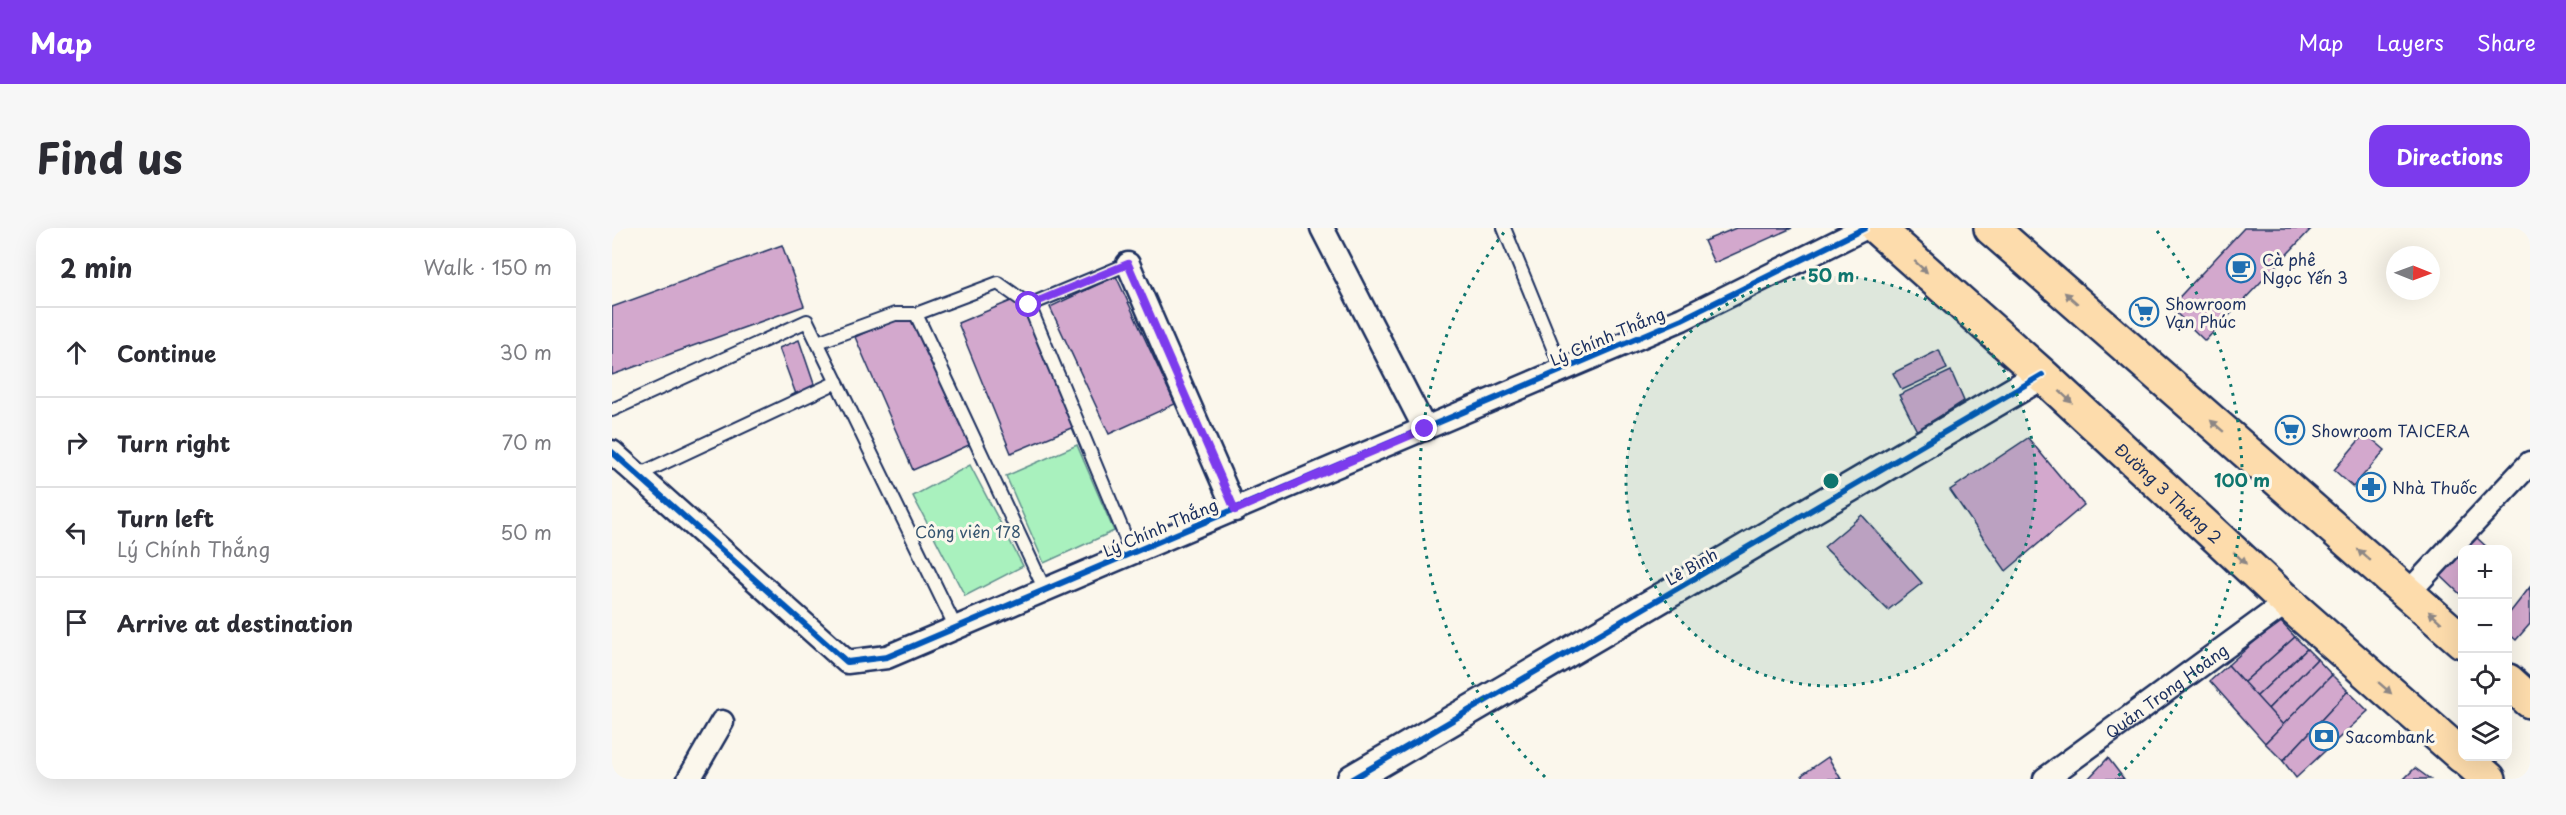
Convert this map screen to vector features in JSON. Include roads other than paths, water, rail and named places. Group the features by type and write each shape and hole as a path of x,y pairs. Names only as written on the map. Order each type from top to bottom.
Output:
{"highway":[{"name":"Đường 3 Tháng 2","path":"1877,228 2042,375 2287,602 2458,752"},
{"path":"1991,228 2458,637"},
{"path":"2512,685 2530,701"},
{"name":"Đường 3 Tháng 2","path":"2469,761 2489,779"}],"street":[{"path":"1322,228 1425,429"},
{"name":"Lý Chính Thắng","path":"612,452 847,662 887,657 1683,319 1865,228"},
{"path":"1128,264 1235,510"},
{"name":"Lê Bình","path":"1352,779 2042,375"},
{"path":"2408,593 2530,463"},
{"name":"Quản Trọng Hoàng","path":"2045,779 2287,602"},
{"path":"689,779 722,722"}],"lane":[{"path":"1503,228 1563,370"},
{"path":"1029,305 1128,264"},
{"path":"818,342 895,314 916,314 998,283 1029,305 1132,553"},
{"path":"916,314 1045,590"},
{"path":"612,410 807,321 956,628"},
{"path":"638,475 837,382"}],"place":[{"name":"Cà phê Ngọc Yến 3","path":"2241,268"},
{"name":"Showroom Vạn Phúc","path":"2144,312"},
{"name":"Showroom TAICERA","path":"2290,430"},
{"name":"Nhà Thuốc","path":"2371,487"},
{"name":"Sacombank","path":"2324,736"}],"park label":[{"name":"Công viên 178","path":"968,531"}]}
